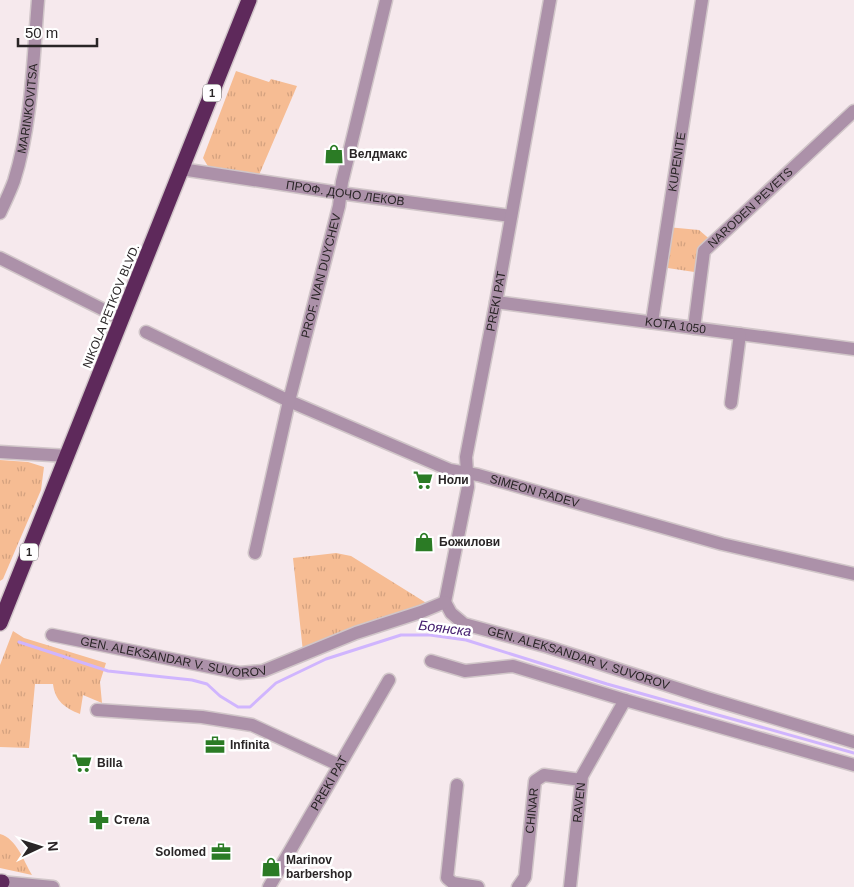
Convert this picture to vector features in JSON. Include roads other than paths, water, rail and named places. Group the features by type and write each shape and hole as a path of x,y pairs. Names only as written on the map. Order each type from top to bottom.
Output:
{"highway":[{"name":"NIKOLA PETKOV BLVD.","path":"1,619 68,456 249,0"}],"street":[{"name":"MARINKOVITSA","path":"0,213 13,183 22,150 27,119 38,0"},
{"name":"PROF. IVAN DUYCHEV","path":"255,553 289,402 339,206 342,182 386,0"},
{"name":"PREKI PAT","path":"445,602 468,487 466,457 550,0"},
{"name":"KUPENITE","path":"652,322 702,0"},
{"name":"NARODEN PEVETS","path":"694,328 704,251 854,111"},
{"name":"ПРОФ. ДОЧО ЛЕКОВ","path":"181,169 510,216"},
{"path":"0,258 122,319"},
{"name":"KOTA 1050","path":"496,302 854,349"},
{"name":"SIMEON RADEV","path":"146,332 289,402 450,470 722,544 854,574"},
{"path":"731,403 740,334"},
{"path":"0,452 68,456"},
{"name":"GEN. ALEKSANDAR V. SUVOROV","path":"52,635 240,673 252,673 356,633 445,602 451,612 464,624 548,647 707,698 854,742"},
{"name":"GEN. ALEKSANDAR V. SUVOROV","path":"431,661 465,671 513,666 854,765"},
{"name":"PREKI PAT","path":"269,887 389,680"},
{"name":"RAVEN","path":"570,887 582,776 625,700"},
{"path":"97,710 202,717 252,726 339,765"},
{"name":"CHINAR","path":"518,887 524,877 535,781 544,775 581,780"},
{"path":"457,785 447,878 453,883 478,887"},
{"path":"1,882 53,887"}],"waterway":[{"name":"Боянска","path":"19,642 108,671 192,680 207,684 220,696 238,707 250,707 276,683 326,659 401,635 430,635 466,640 607,684 854,753"}],"place":[{"name":"Велдмакс","path":"334,154"},
{"name":"Ноли","path":"423,480"},
{"name":"Божилови","path":"424,542"},
{"name":"Infinita","path":"215,745"},
{"name":"Billa","path":"82,763"},
{"name":"Стела","path":"99,820"},
{"name":"Solomed","path":"221,852"},
{"name":"Marinov barbershop","path":"271,867"}]}
